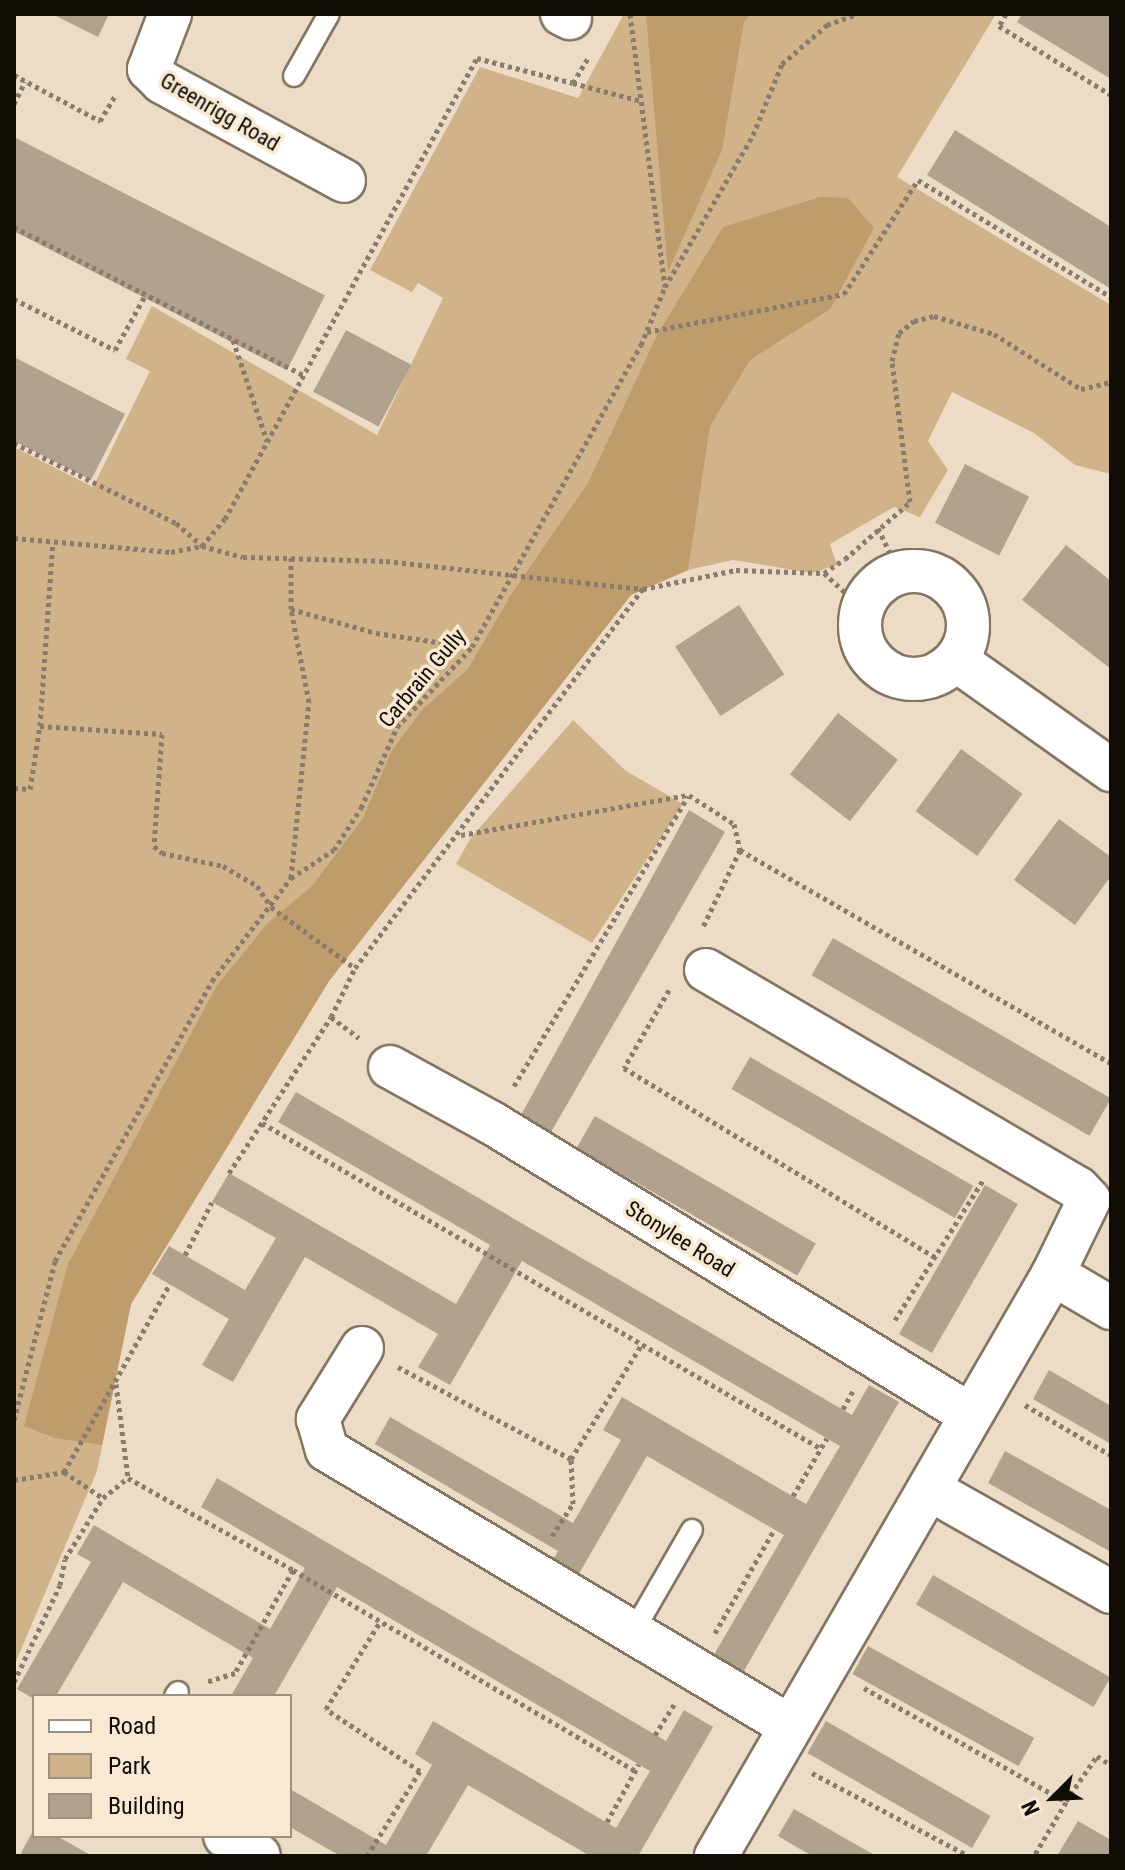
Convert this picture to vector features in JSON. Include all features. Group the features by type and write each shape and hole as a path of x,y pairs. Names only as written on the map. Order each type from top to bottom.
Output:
{"street":[{"name":"Greenrigg Road","path":"170,14 149,69 201,105 344,181"},
{"path":"899,572 933,574 960,595 968,628 956,660 924,679 888,672 863,645 862,608 883,580 899,572"},
{"path":"956,660 1111,770"},
{"path":"696,964 1078,1188 1089,1200 1053,1274 780,1738 716,1856"},
{"name":"Stonylee Road","path":"390,1067 492,1123 872,1358 978,1398"},
{"path":"1053,1274 1111,1308"},
{"path":"362,1348 318,1419 327,1450 633,1632 780,1738"},
{"path":"929,1489 1111,1592"},
{"path":"228,1838 259,1856"}],"lane":[{"path":"294,76 329,14"},
{"path":"633,1632 692,1530"}],"path":[{"path":"630,14 665,287"},
{"name":"Carbrain Gully","path":"14,1420 55,1261 212,981 291,878 334,850 361,808 397,727 472,647 647,332 665,287 753,135 782,64 827,25 858,14"},
{"path":"1006,14 999,26 1111,95"},
{"path":"573,83 575,26"},
{"path":"202,546 225,519 477,58 641,101"},
{"path":"14,75 100,121 126,76 149,69"},
{"path":"14,104 25,81"},
{"path":"647,332 844,294 918,180 1111,297"},
{"path":"14,227 303,375"},
{"path":"14,299 115,350 146,294"},
{"path":"824,573 910,502 892,361 899,333 914,321 934,316 994,334 1081,389 1111,382"},
{"path":"232,339 267,441"},
{"path":"14,443 176,523 202,546"},
{"path":"878,528 899,572"},
{"path":"14,538 171,552 202,546 243,557 386,561 643,589 736,570 824,573 862,608"},
{"path":"14,788 30,789 40,726 53,542"},
{"path":"291,558 291,609 309,702 291,878"},
{"path":"229,1173 331,1017 355,968 461,835 643,589"},
{"path":"291,609 376,633 472,647"},
{"path":"40,726 162,734 154,846 162,853 223,866 257,886 271,907 355,968"},
{"path":"461,835 689,795 734,824 740,850 696,964 624,1068 935,1257"},
{"path":"492,1123 689,795"},
{"path":"740,850 1111,1063"},
{"path":"262,1123 820,1448"},
{"path":"843,1409 1005,1145"},
{"path":"185,1255 212,1202"},
{"path":"64,1472 170,1284"},
{"path":"530,1571 573,1504 571,1459 642,1344"},
{"path":"362,1348 571,1459"},
{"path":"116,1383 128,1478"},
{"path":"978,1398 1111,1455"},
{"path":"793,1496 827,1438"},
{"path":"14,1480 64,1472 103,1498"},
{"path":"14,1682 60,1585 65,1559 103,1498 128,1478"},
{"path":"128,1478 293,1570 636,1771"},
{"path":"176,1694 235,1673 293,1570"},
{"path":"367,1856 420,1771 326,1709 380,1622"},
{"path":"823,1666 1066,1802"},
{"path":"780,1738 969,1856"},
{"path":"1034,1856 1097,1756 1111,1765"},
{"path":"607,1822 639,1764"}],"green space":[{"path":"624,14 996,14 897,177 1111,305 1111,474 1075,465 1034,433 952,392 928,441 948,470 920,517 894,507 830,544 837,565 812,573 733,560 688,570 631,595 329,981 131,1304 97,1471 14,1666 14,447 93,487 150,371 126,359 152,306 377,435 443,298 418,283 412,292 370,270 480,67 578,98"},
{"path":"573,720 626,771 683,804 592,943 456,864 470,839"}],"shaded area":[{"path":"646,14 750,14 744,22 722,150 668,272"},
{"path":"820,197 848,198 874,228 830,309 750,360 710,426 688,570 631,595 329,981 131,1304 102,1445 55,1438 24,1426 68,1264 216,987 267,924 312,886 363,818 391,752 421,711 468,669 512,593 588,483 657,335 723,227"}],"building":[{"path":"52,14 109,14 98,37"},
{"path":"1022,14 1111,14 1111,79 1017,22"},
{"path":"955,130 1111,227 1111,289 927,175"},
{"path":"14,137 325,295 287,370 14,231"},
{"path":"346,330 411,365 378,427 313,392"},
{"path":"14,357 125,414 91,480 14,441"},
{"path":"965,464 1029,497 999,555 935,523"},
{"path":"1066,545 1111,581 1111,669 1022,600"},
{"path":"739,605 784,675 720,716 675,646"},
{"path":"838,713 898,760 850,821 790,774"},
{"path":"961,749 1022,794 977,856 916,811"},
{"path":"689,810 725,832 551,1132 521,1115"},
{"path":"1059,819 1111,857 1111,876 1075,925 1014,880"},
{"path":"833,938 1111,1098 1089,1136 812,975"},
{"path":"750,1057 973,1186 955,1218 732,1089"},
{"path":"296,1092 852,1415 869,1385 899,1402 741,1676 712,1658 784,1535 647,1456 576,1579 551,1564 558,1551 375,1444 390,1417 573,1523 621,1440 603,1430 622,1397 806,1504 840,1446 522,1261 450,1385 418,1367 438,1334 305,1257 233,1382 202,1365 229,1319 152,1274 169,1246 245,1290 276,1238 212,1202 229,1173 456,1304 490,1245 278,1122"},
{"path":"595,1116 816,1244 797,1276 576,1148"},
{"path":"985,1185 1018,1204 932,1353 899,1334"},
{"path":"1049,1370 1111,1406 1111,1444 1033,1399"},
{"path":"1005,1451 1111,1510 1111,1552 988,1483"},
{"path":"217,1478 666,1741 684,1710 713,1727 638,1856 590,1856 468,1785 426,1856 340,1856 292,1828 292,1790 386,1845 432,1765 415,1754 433,1721 616,1828 650,1771 337,1587 275,1694 232,1694 253,1658 123,1582 57,1694 32,1694 32,1698 17,1689 91,1562 77,1554 94,1525 270,1629 305,1568 201,1507"},
{"path":"933,1575 1111,1678 1094,1707 916,1604"},
{"path":"868,1646 1034,1738 1019,1766 852,1674"},
{"path":"826,1721 991,1816 972,1848 808,1753"},
{"path":"794,1809 876,1856 812,1856 778,1836"},
{"path":"1078,1821 1111,1840 1111,1856 1057,1856"},
{"path":"32,1833 32,1838 60,1838 92,1856 26,1856 21,1853"}]}
